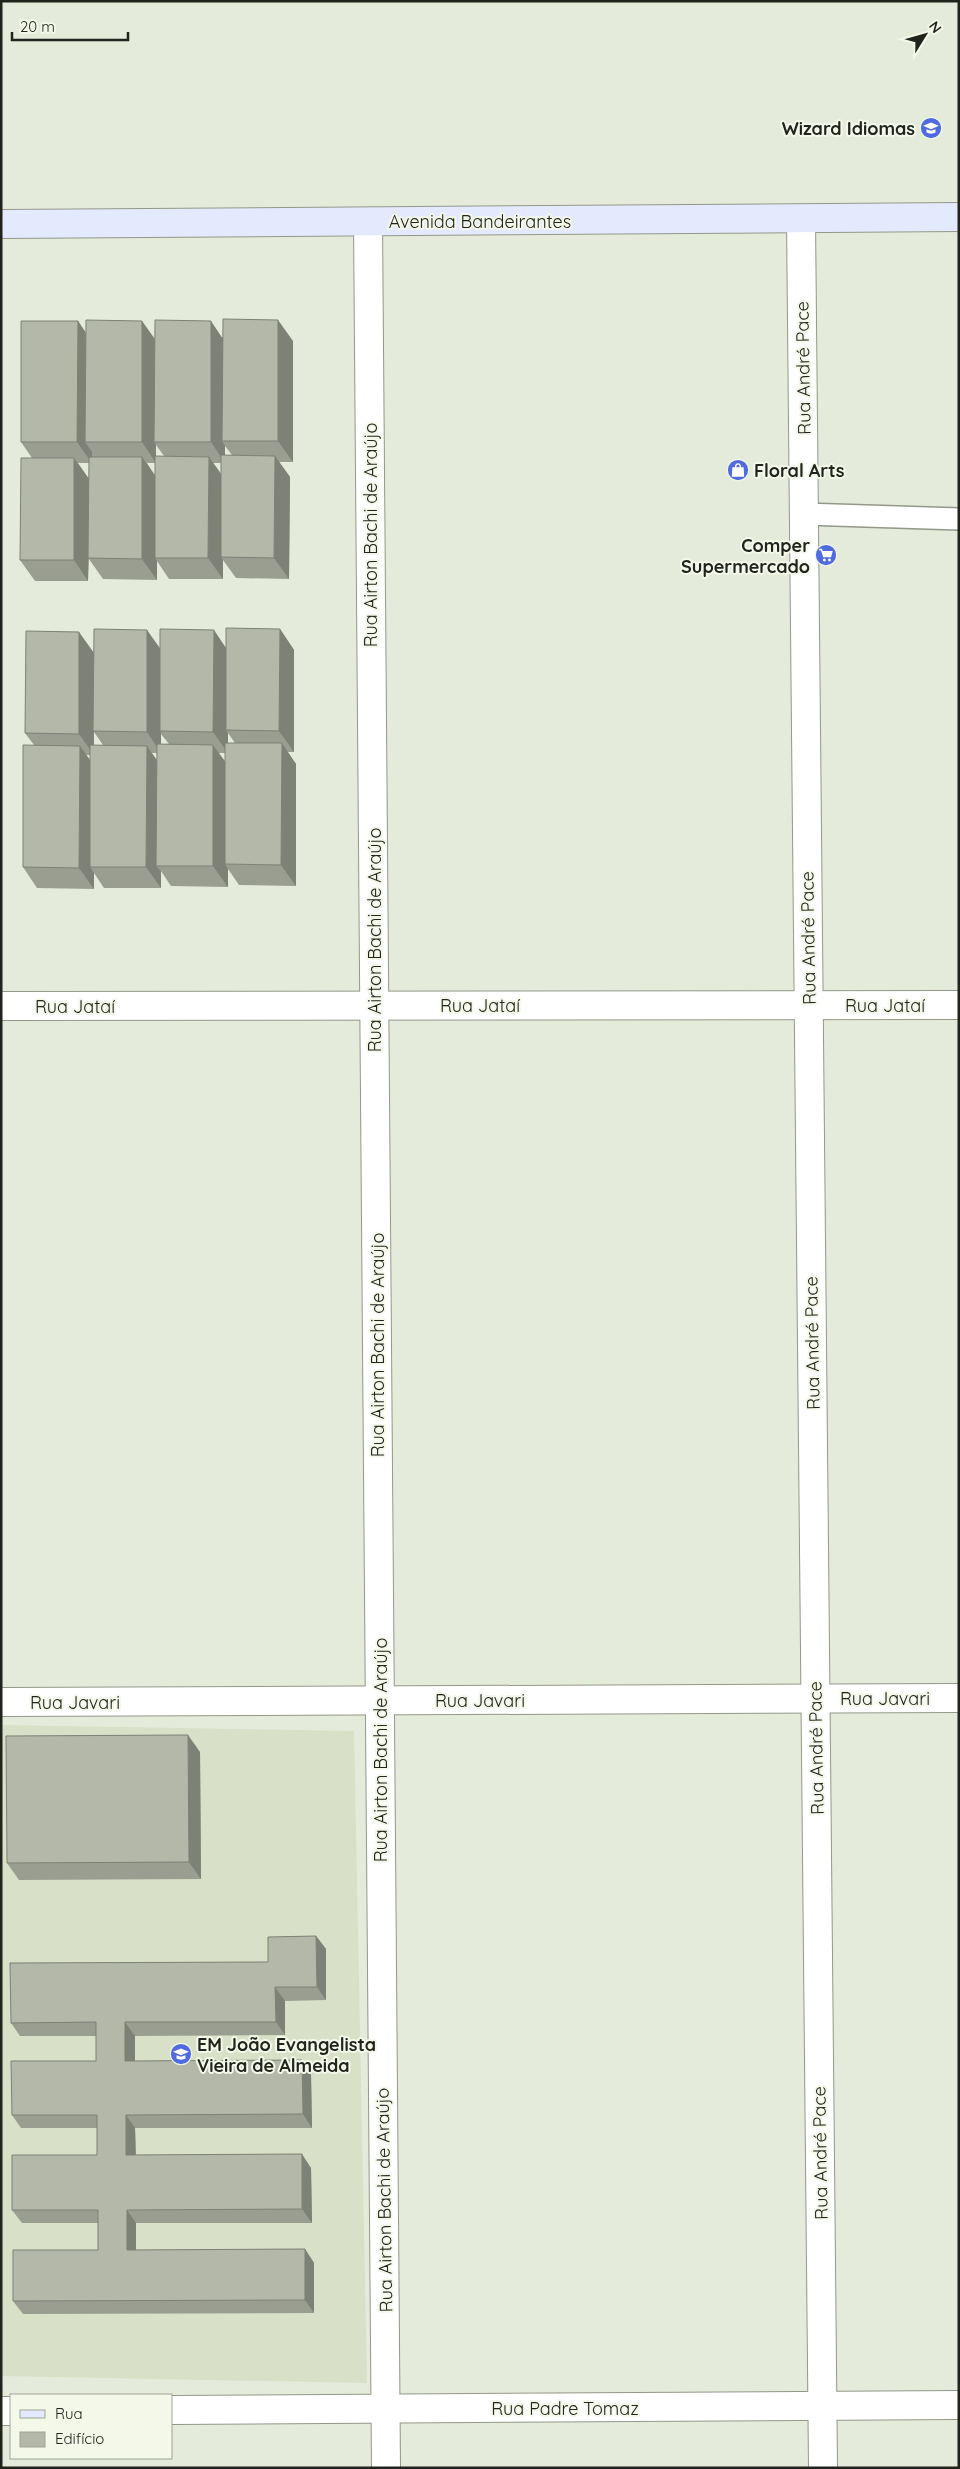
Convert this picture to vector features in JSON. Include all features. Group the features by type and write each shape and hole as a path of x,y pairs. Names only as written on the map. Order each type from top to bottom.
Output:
{"main road":[{"name":"Avenida Bandeirantes","path":"1,224 959,218"}],"street":[{"name":"Rua André Pace","path":"801,219 823,2468"},
{"name":"Rua Airton Bachi de Araújo","path":"368,222 386,2468"},
{"name":"Rua Jataí","path":"1,1006 959,1005"},
{"name":"Rua Javari","path":"1,1702 959,1698"},
{"name":"Rua Padre Tomaz","path":"172,2410 959,2405"}],"lane":[{"path":"804,514 959,519"}],"shaded area":[{"name":"EM João Evangelista Vieira de Almeida","path":"1,1725 354,1731 367,2383 1,2376"}],"building":[{"path":"223,319 278,320 278,441 222,441"},
{"path":"86,320 142,321 142,442 85,442"},
{"path":"155,320 211,321 211,442 154,442"},
{"path":"21,321 78,321 77,442 21,442"},
{"path":"221,455 275,456 274,558 221,557"},
{"path":"155,456 209,457 208,558 155,558"},
{"path":"89,457 142,457 142,559 88,558"},
{"path":"21,458 74,458 74,560 20,560"},
{"path":"226,628 280,629 279,731 226,730"},
{"path":"94,629 147,630 147,732 93,731"},
{"path":"160,629 214,630 213,732 160,731"},
{"path":"26,631 79,632 79,734 25,733"},
{"path":"225,743 282,743 281,865 225,864"},
{"path":"157,744 213,745 213,866 156,866"},
{"path":"23,745 80,746 79,868 23,867"},
{"path":"90,745 147,746 146,867 90,867"},
{"path":"188,1735 189,1862 7,1863 6,1736"},
{"path":"316,1936 317,1987 275,1987 276,2022 125,2022 125,2061 302,2060 303,2114 126,2115 126,2155 302,2154 302,2209 127,2210 127,2250 305,2249 305,2300 13,2301 13,2250 98,2250 98,2210 12,2210 12,2155 97,2155 97,2115 12,2115 11,2061 96,2061 96,2022 11,2023 10,1963 268,1962 268,1937"}],"place":[{"name":"Wizard Idiomas","path":"931,128"},
{"name":"Floral Arts","path":"738,470"},
{"name":"Comper Supermercado","path":"826,555"},
{"name":"EM João Evangelista Vieira de Almeida","path":"181,2054"}]}
